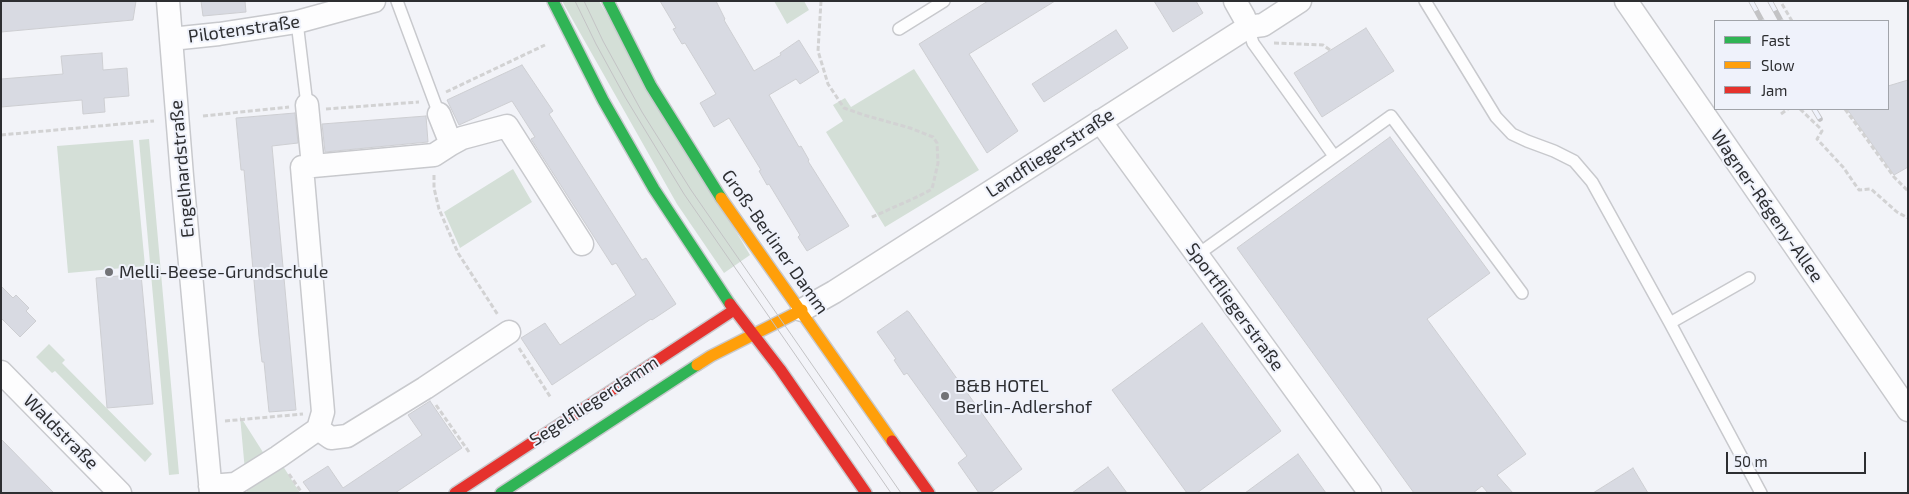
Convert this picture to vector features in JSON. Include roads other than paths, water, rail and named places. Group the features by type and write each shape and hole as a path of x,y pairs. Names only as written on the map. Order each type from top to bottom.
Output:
{"main road":[{"path":"553,1 585,65 654,189 734,310 780,370 866,493"},
{"name":"Groß-Berliner Damm","path":"608,1 651,86 683,139 760,256 802,310 929,493"},
{"path":"734,310 749,310"},
{"name":"Segelfliegerdamm","path":"455,493 734,310"},
{"path":"774,310 802,310"},
{"name":"Segelfliegerdamm","path":"501,493 711,356 802,310"}],"street":[{"name":"Engelhardstraße","path":"168,1 211,490 235,484 320,421"},
{"name":"Pilotenstraße","path":"171,39 297,22 374,1"},
{"path":"1235,1 1244,17 1250,35"},
{"name":"Landfliegerstraße","path":"802,310 834,292 1100,121 1250,35 1300,1"},
{"name":"Wagner-Régeny-Allee","path":"1626,1 1908,410"},
{"path":"307,105 313,166"},
{"path":"439,114 443,149"},
{"name":"Sportfliegerstraße","path":"1100,121 1370,493"},
{"path":"509,332 425,388 347,436 331,438 320,421 302,167 443,149 462,138 507,126 582,244"},
{"name":"Waldstraße","path":"1,372 120,493"}],"lane":[{"path":"396,1 439,114"},
{"path":"899,29 944,1"},
{"path":"1425,1 1496,117 1512,134 1574,161 1592,182 1670,322 1761,493"},
{"path":"297,22 307,105"},
{"path":"1250,35 1334,156"},
{"path":"1197,255 1391,116 1522,293"},
{"path":"1670,322 1749,278"}],"tram line":[{"path":"575,1 625,97 684,194 891,493"},
{"path":"584,1 603,41 642,112 691,190 901,493"}],"railway":[{"path":"1751,1 1761,20"},
{"path":"1770,1 1780,20"},
{"path":"1815,110 1820,119"}],"place":[{"name":"Melli-Beese-Grundschule","path":"109,272"},
{"name":"B&B HOTEL Berlin-Adlershof","path":"945,396"}]}
